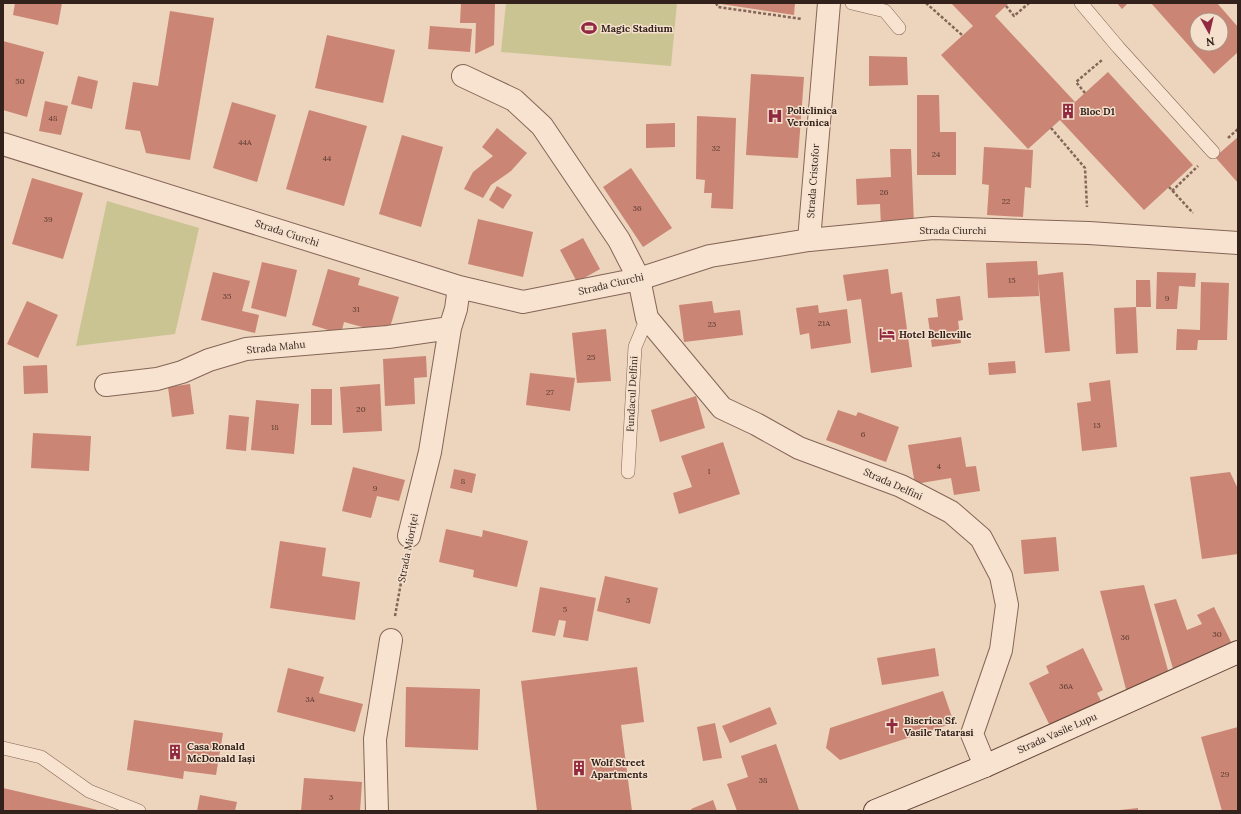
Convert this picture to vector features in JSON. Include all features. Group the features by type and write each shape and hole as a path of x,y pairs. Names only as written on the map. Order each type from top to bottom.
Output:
{"street":[{"name":"Strada Cristofor","path":"809,240 827,13"},
{"name":"Strada Delfini","path":"463,76 514,100 542,126 619,240 640,279 647,318 722,408 756,424 799,448 901,486 951,512 981,538 1001,576 1007,605 1001,650 972,734 985,766"},
{"name":"Strada Ciurchi","path":"3,144 459,287 523,302 640,279 710,256 809,240 933,228 1089,233 1238,242"},
{"name":"Strada Mioriței","path":"409,536 430,452 450,328 456,309 459,287"},
{"name":"Strada Mahu","path":"106,386 157,379 182,372 210,360 246,349 388,337 450,328"},
{"path":"377,811 375,739 391,640"},
{"name":"Strada Vasile Lupu","path":"875,811 985,766 1238,652"}],"lane":[{"path":"852,3 885,11 899,28"},
{"path":"1082,3 1118,47 1213,152"},
{"name":"Fundacul Delfini","path":"628,472 635,346 647,318"},
{"path":"3,748 41,757 89,791 139,811"}],"path":[{"path":"716,3 718,7 827,13"},
{"path":"926,3 962,35"},
{"path":"1006,6 1014,16 1029,3"},
{"path":"1085,93 1076,82 1118,47"},
{"path":"1051,128 1085,168 1089,233"},
{"name":"Strada Mioriței","path":"391,640 409,536"}],"shaded area":[{"name":"Magic Stadium","path":"506,3 677,3 671,66 501,52"},
{"path":"107,201 199,228 175,334 76,346"}],"building":[{"path":"15,3 62,3 58,25 13,15"},
{"path":"461,3 495,3 494,45 475,54 476,23 460,23"},
{"path":"795,3 794,15 721,4"},
{"name":"Bloc D1","path":"951,3 1009,3 995,16 1075,102 1108,72 1193,165 1144,210 1060,120 1028,149 941,55 973,26"},
{"path":"1117,3 1128,3 1122,9"},
{"path":"1151,3 1217,3 1225,12 1189,12 1189,46"},
{"path":"170,11 214,18 190,160 146,153 140,131 125,129 133,82 158,86"},
{"path":"1229,17 1238,27 1238,52 1214,74 1194,52 1229,52"},
{"path":"430,26 472,29 470,52 428,49"},
{"path":"327,35 395,50 383,103 315,88"},
{"path":"3,41 44,52 27,117 3,110"},
{"path":"869,56 907,57 908,85 869,86"},
{"name":"Policlinica Veronica","path":"751,74 804,77 798,158 746,155"},
{"path":"78,76 98,81 92,109 71,104"},
{"path":"917,95 939,95 940,132 956,132 956,175 917,175"},
{"path":"45,101 68,106 61,135 39,131"},
{"path":"232,102 276,115 257,182 213,168"},
{"path":"309,110 367,126 344,206 286,189"},
{"path":"697,116 736,118 733,209 711,208 712,193 704,193 705,180 696,179"},
{"path":"675,123 675,147 646,148 646,124"},
{"path":"497,128 527,153 511,171 491,185 483,198 464,189 473,172 493,156 482,147"},
{"path":"402,135 443,147 421,227 379,214"},
{"path":"1238,137 1238,183 1215,157"},
{"path":"984,147 1033,150 1031,188 1025,187 1023,217 987,215 989,185 982,184"},
{"path":"890,149 911,149 914,225 881,226 880,204 857,205 856,179 891,177"},
{"path":"631,168 672,228 643,247 603,187"},
{"path":"32,178 83,193 63,259 12,244"},
{"path":"497,186 512,195 503,209 489,200"},
{"path":"478,219 533,232 523,277 468,264"},
{"path":"583,238 600,269 577,282 560,250"},
{"path":"1037,261 1038,275 1063,272 1070,351 1045,353 1038,277 1039,296 988,298 986,263"},
{"path":"262,262 297,270 286,317 251,308"},
{"path":"328,269 360,278 358,285 399,297 388,334 344,322 341,334 312,325"},
{"name":"Hotel Belleville","path":"888,269 891,294 902,292 912,367 871,373 861,299 847,301 843,275"},
{"path":"213,272 250,281 242,311 259,315 255,333 201,320"},
{"path":"1157,272 1196,273 1195,287 1179,286 1177,309 1156,309"},
{"path":"1136,280 1150,280 1151,307 1136,307"},
{"path":"1201,282 1229,283 1227,340 1198,340 1197,350 1176,350 1177,329 1200,330"},
{"path":"960,296 963,320 958,321 961,343 932,347 928,318 938,317 936,299"},
{"path":"27,301 58,315 38,358 7,344"},
{"path":"712,301 714,313 740,310 743,335 684,342 679,305"},
{"path":"818,305 819,313 847,309 851,343 811,349 809,333 800,335 796,308"},
{"path":"1136,307 1138,353 1116,354 1114,308"},
{"path":"606,329 611,381 577,383 572,333"},
{"path":"426,356 427,377 414,378 415,404 385,406 383,359"},
{"path":"1015,361 1016,373 989,375 988,363"},
{"path":"47,365 48,393 24,394 23,366"},
{"path":"530,373 575,378 570,411 526,405"},
{"path":"1110,380 1117,447 1082,451 1077,403 1091,401 1089,383"},
{"path":"190,384 194,414 172,417 168,387"},
{"path":"380,384 382,431 343,433 340,387"},
{"path":"311,389 332,389 332,425 311,425"},
{"path":"696,396 705,428 660,442 651,410"},
{"path":"256,400 299,404 294,454 251,450"},
{"path":"838,410 856,416 858,412 899,427 886,462 826,440"},
{"path":"229,415 249,417 246,451 226,449"},
{"path":"33,433 91,436 89,471 31,468"},
{"path":"961,437 966,467 976,466 980,491 954,495 951,478 915,484 908,445"},
{"path":"723,442 740,494 679,514 673,493 692,487 681,456"},
{"path":"353,467 405,480 399,501 377,496 371,518 342,511"},
{"path":"454,469 476,474 472,493 450,488"},
{"path":"1230,472 1238,489 1238,554 1202,559 1190,477"},
{"path":"446,529 482,537 483,530 528,541 517,587 473,577 474,570 439,562"},
{"path":"1056,537 1059,571 1024,574 1021,540"},
{"path":"280,541 326,548 322,576 360,582 355,620 270,608"},
{"path":"605,576 658,588 650,624 597,611"},
{"path":"1144,585 1169,674 1127,693 1100,591"},
{"path":"540,587 596,598 588,641 563,637 566,621 559,620 555,636 532,632"},
{"path":"1176,599 1187,630 1202,624 1197,615 1214,607 1232,644 1174,672 1154,604"},
{"path":"935,648 939,676 882,685 877,658"},
{"path":"1083,648 1103,690 1097,693 1103,705 1052,730 1029,683 1049,673 1046,666"},
{"name":"Wolf Street Apartments","path":"637,667 644,722 621,725 632,811 537,811 521,681"},
{"path":"288,668 324,677 319,693 363,704 355,732 277,712"},
{"path":"406,687 480,689 478,750 405,747"},
{"name":"Biserica Sf. Vasile Tatarasi","path":"943,691 954,723 840,760 826,748 830,728"},
{"path":"770,707 777,724 730,743 722,726"},
{"name":"Casa Ronald McDonald Iași","path":"134,720 223,733 216,775 184,771 183,779 127,770"},
{"path":"715,723 722,758 703,761 697,727"},
{"path":"1238,727 1238,811 1222,811 1201,737"},
{"path":"776,744 799,810 737,811 727,784 748,777 741,756"},
{"path":"304,778 362,782 360,811 301,811"},
{"path":"3,788 98,810 98,811 3,811"},
{"path":"200,795 237,802 235,811 197,811"},
{"path":"713,800 717,811 692,811 691,809"},
{"path":"1138,808 1138,811 1120,811 1120,810"}],"place":[{"name":"Magic Stadium","path":"589,28"},
{"name":"Bloc D1","path":"1068,111"},
{"name":"Policlinica Veronica","path":"775,116"},
{"name":"Hotel Belleville","path":"887,334"},
{"name":"Biserica Sf. Vasile Tatarasi","path":"892,726"},
{"name":"Casa Ronald McDonald Iași","path":"175,752"},
{"name":"Wolf Street Apartments","path":"579,768"}]}
